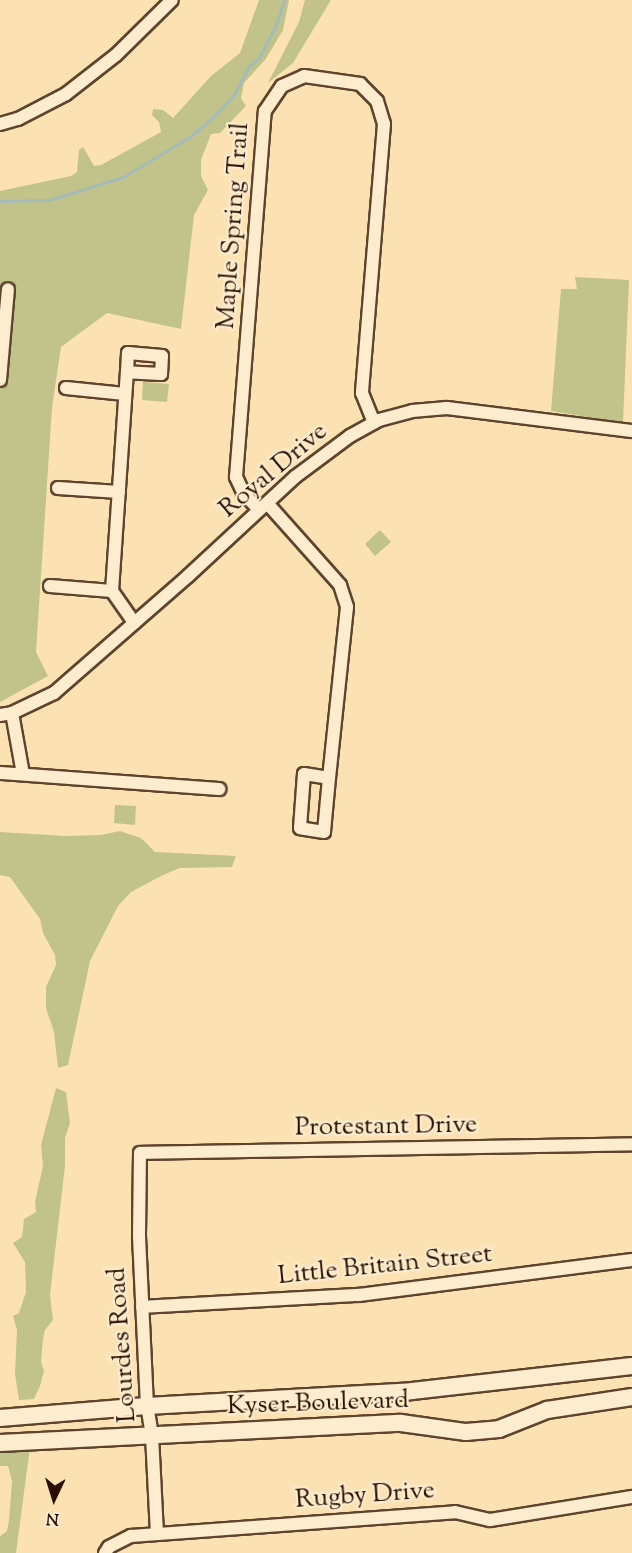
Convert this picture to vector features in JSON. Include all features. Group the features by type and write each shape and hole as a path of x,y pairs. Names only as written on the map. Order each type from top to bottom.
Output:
{"street":[{"path":"0,124 18,119 66,94 116,55 172,0"},
{"name":"Maple Spring Trail","path":"329,778 304,774 300,828 324,832 346,608 340,585 263,507 243,492 237,477 265,111 282,86 304,76 360,84 377,101 384,124 362,393 374,423"},
{"path":"0,380 8,289"},
{"path":"127,372 112,591 134,623"},
{"path":"66,388 125,394"},
{"name":"Royal Drive","path":"6,714 54,693 295,477 350,436 374,423 412,411 447,408 632,431"},
{"path":"58,488 119,492"},
{"path":"50,586 112,591"},
{"path":"6,714 23,774"},
{"path":"0,773 219,789"},
{"name":"Protestant Drive","path":"140,1153 632,1144"},
{"name":"Lourdes Road","path":"140,1153 139,1235 142,1307 157,1534"},
{"name":"Little Britain Street","path":"142,1307 359,1295 632,1260"},
{"name":"Kyser Boulevard","path":"0,1418 147,1406 412,1391 632,1366"},
{"name":"Kyser Boulevard","path":"0,1443 401,1423 466,1432 499,1429 547,1410 632,1397"},
{"name":"Rugby Drive","path":"105,1553 109,1547 131,1536 455,1512 490,1520 632,1497"}],"green space":[{"path":"259,0 289,0 283,30 265,60 244,83 241,98 246,106 220,133 211,134 201,160 201,176 208,190 194,215 181,329 107,313 61,347 52,408 36,652 48,676 0,702 0,191 71,176 77,172 79,150 83,147 94,166 101,165 161,132 159,122 152,115 153,109 163,110 173,118 211,76 240,53"},
{"path":"305,0 331,0 293,63 268,83 299,22"},
{"path":"575,277 629,280 623,423 551,411 561,289 577,289"},
{"path":"143,382 169,384 167,402 142,400"},
{"path":"380,530 391,542 375,556 365,544"},
{"path":"115,805 136,806 135,825 114,823"},
{"path":"120,831 141,838 155,852 236,856 232,867 180,868 163,875 131,892 118,906 90,961 68,1065 58,1068 54,1032 46,1008 46,987 56,965 55,955 43,933 40,919 10,877 0,875 0,832 66,836 101,835"},
{"path":"56,1088 66,1092 70,1123 65,1138 65,1166 50,1295 53,1320 45,1330 43,1339 41,1362 44,1371 40,1386 34,1399 19,1400 15,1374 17,1330 13,1316 19,1313 26,1292 25,1262 13,1243 22,1237 24,1219 36,1212 35,1202 43,1166 41,1145"},
{"path":"19,1447 30,1447 16,1553 0,1553 0,1536 7,1531 9,1520 12,1481 8,1466 0,1466 0,1453 12,1452"}],"waterway":[{"path":"0,201 49,200 123,177 191,136 235,93 248,67 259,58 276,25 284,0"}]}
